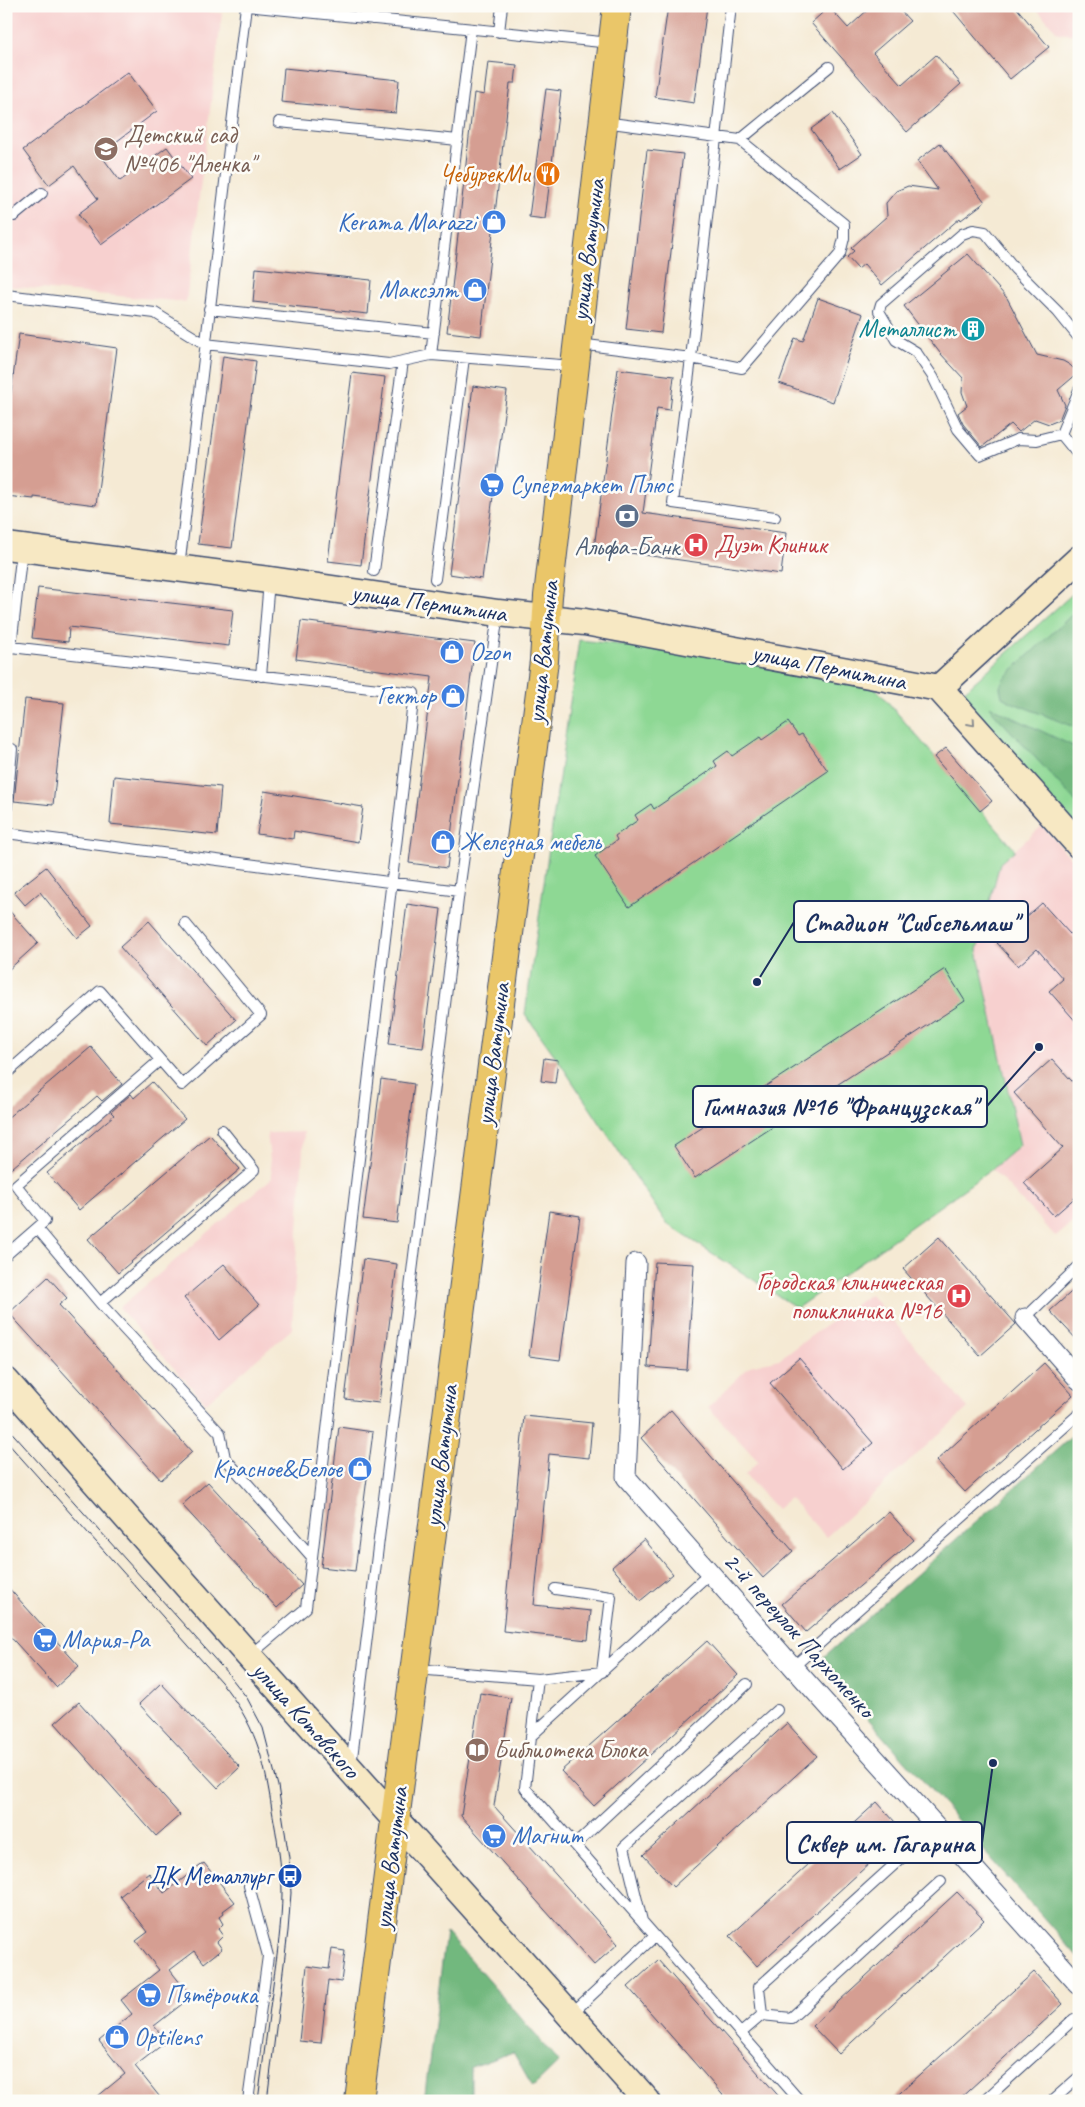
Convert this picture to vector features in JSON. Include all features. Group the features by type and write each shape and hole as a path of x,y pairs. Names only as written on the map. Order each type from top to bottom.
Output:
{"main road":[{"name":"улица Ватутина","path":"359,2101 396,1820 413,1669 542,681 546,618 617,6"}],"street":[{"name":"улица Пермитина","path":"14,548 269,580 498,613 595,624 939,688"},
{"path":"1079,559 939,688 1079,845"},
{"name":"2-й переулок Пархоменко","path":"636,1263 626,1477 793,1667 1079,1985"},
{"path":"1024,1318 1078,1376"},
{"name":"улица Котовского","path":"6,1381 647,2101"}],"lane":[{"path":"178,568 246,6 612,44"},
{"path":"372,19 374,6"},
{"path":"499,32 502,6"},
{"path":"731,6 673,503 775,517"},
{"path":"432,355 471,29"},
{"path":"740,140 829,67"},
{"path":"279,122 458,140"},
{"path":"6,295 156,313 205,344 389,364 432,355 464,358 576,355 691,358 742,368 840,254 844,238 844,224 740,140 603,122"},
{"path":"6,214 14,216 42,193"},
{"path":"1061,434 1037,440 1018,439 980,456 958,429 933,377 916,352 896,340 884,323 879,311 881,304 962,234 973,230 985,232 1015,269 1058,312 1079,338"},
{"path":"210,309 434,333"},
{"path":"435,579 464,358"},
{"path":"374,571 403,361"},
{"path":"1061,434 1079,390"},
{"path":"1061,434 1079,456"},
{"path":"14,548 9,649 414,693 306,1608 249,1656"},
{"path":"261,676 269,580"},
{"path":"350,1769 459,890 498,613"},
{"path":"6,816 12,748"},
{"path":"6,833 459,890"},
{"path":"6,1074 100,991 182,1085 261,1015 185,923"},
{"path":"6,1255 45,1221 16,1185 160,1060"},
{"path":"100,1303 254,1170 222,1130"},
{"path":"37,1228 100,1303 220,1433 225,1458 312,1557"},
{"path":"1024,1318 1079,1266"},
{"path":"793,1667 1079,1414"},
{"path":"531,1736 710,1573"},
{"path":"555,1589 611,1597 602,1672"},
{"path":"413,1669 538,1678 602,1672"},
{"path":"538,1678 525,1788 800,2101"},
{"path":"575,1846 747,1684"},
{"path":"642,1922 624,1847 777,1710"},
{"path":"762,2015 759,1987 917,1844"},
{"path":"741,2033 762,2015 791,2018 941,1881"},
{"path":"248,2101 268,1956 249,1886"},
{"path":"570,2015 655,1936"},
{"path":"984,2101 1074,2019"},
{"path":"1052,2101 1079,2077"}],"shaded area":[{"name":"Детский сад №406 \"Аленка\"","path":"6,6 154,6 222,13 186,302 6,286"},
{"path":"1034,6 1079,6 1079,35 1058,33"},
{"path":"1042,826 1079,867 1079,1217 1056,1237 992,1169 1020,1145 977,950 1000,863"},
{"path":"304,1132 292,1329 206,1403 119,1308 272,1178 267,1133"},
{"path":"870,1294 968,1408 826,1537 790,1498 777,1509 745,1475 758,1461 708,1407 750,1366 779,1359"}],"green space":[{"path":"1079,588 1079,831 959,696"},
{"path":"1079,608 1079,729 1011,702 1002,697 1000,687 1003,679"},
{"path":"579,640 861,671 1015,850 1000,863 977,950 1020,1145 992,1169 797,1308 667,1224 558,1060 525,1014"},
{"path":"989,706 1079,749 1079,805 994,713"},
{"path":"1079,1430 1079,1958 818,1662"},
{"path":"446,1932 559,2062 533,2087 513,2052 471,2067 471,2101 424,2101"}],"building":[{"path":"668,6 707,6 694,103 655,97"},
{"path":"872,6 896,6 910,21 873,53 902,85 936,55 961,84 907,132 811,23 829,7 848,28"},
{"path":"949,6 1015,6 1049,47 1010,79"},
{"path":"488,62 517,65 515,83 510,83 481,336 447,332 474,93 484,95"},
{"path":"284,68 399,80 396,113 281,102"},
{"path":"128,72 157,111 100,154 120,181 167,147 191,179 101,245 78,214 98,199 74,166 49,185 23,150"},
{"path":"546,89 561,91 545,219 529,217"},
{"path":"833,113 862,154 840,169 811,129"},
{"path":"940,143 985,202 961,220 960,218 882,285 864,264 858,269 847,257 854,251 851,248 887,216 886,203 896,191 908,186 938,190 917,161"},
{"path":"647,150 683,154 661,333 626,329"},
{"name":"Металлист","path":"968,254 1007,298 1037,355 1063,361 1078,373 1058,390 1065,405 1059,420 1049,424 1035,419 1019,432 1011,424 982,447 963,424 958,413 967,406 962,392 963,378 940,353 904,306"},
{"path":"256,268 371,280 368,314 253,302"},
{"path":"818,298 863,314 833,402 779,383 795,338 803,341"},
{"path":"19,334 117,348 96,505 34,497 34,499 6,496 6,428"},
{"path":"223,356 256,361 232,548 198,544"},
{"path":"618,369 674,376 670,410 657,408 643,513 786,533 781,574 594,548"},
{"path":"352,373 385,377 361,565 328,561"},
{"path":"473,386 507,391 482,579 449,574"},
{"path":"38,588 233,610 229,646 69,627 68,642 32,638"},
{"path":"301,621 475,643 447,868 409,863 432,677 296,659"},
{"path":"25,699 64,703 53,805 14,801"},
{"path":"788,722 798,736 802,734 828,771 629,907 595,856 617,840 615,836 638,820 635,815 651,804 654,809 717,766 714,761 728,751 732,756 760,737 762,740"},
{"path":"946,748 992,801 980,811 934,757"},
{"path":"114,776 221,787 217,835 110,824"},
{"path":"264,791 363,807 358,842 294,831 293,839 257,834"},
{"path":"46,867 92,926 77,938 40,892 25,905 14,892"},
{"path":"1042,903 1079,944 1079,1025 1049,991 1063,979 1037,949 1018,966 997,943"},
{"path":"407,904 441,909 423,1048 389,1044"},
{"path":"6,907 38,943 6,972"},
{"path":"149,921 236,1020 207,1046 120,947"},
{"path":"945,969 965,1001 695,1178 674,1146"},
{"path":"91,1047 122,1084 102,1101 97,1096 6,1173 6,1119"},
{"path":"544,1058 558,1060 555,1083 541,1081"},
{"path":"1052,1059 1079,1089 1079,1194 1054,1216 1024,1183 1063,1148 1014,1093"},
{"path":"381,1079 414,1084 397,1223 363,1219"},
{"path":"152,1082 185,1119 79,1210 47,1173 114,1115 111,1112 131,1094 134,1098"},
{"path":"210,1135 240,1169 118,1273 88,1239"},
{"path":"549,1211 580,1216 560,1360 529,1356"},
{"name":"Городская клиническая поликлиника №16","path":"939,1237 1016,1324 980,1356 903,1269"},
{"path":"363,1259 397,1264 379,1403 345,1399"},
{"path":"655,1262 694,1264 687,1370 648,1367"},
{"path":"224,1264 259,1305 219,1340 184,1298"},
{"path":"48,1277 67,1298 59,1305 192,1452 161,1480 9,1313"},
{"path":"1079,1285 1079,1342 1050,1311"},
{"path":"799,1358 873,1443 843,1469 770,1383"},
{"path":"1044,1363 1073,1395 965,1492 936,1461"},
{"path":"671,1410 793,1551 763,1578 641,1438"},
{"path":"524,1416 592,1423 589,1458 549,1454 534,1605 591,1611 588,1640 503,1631"},
{"path":"339,1427 373,1432 355,1571 321,1567"},
{"path":"208,1482 302,1585 277,1608 182,1505"},
{"path":"889,1512 914,1540 806,1632 782,1604"},
{"path":"644,1539 673,1574 640,1601 612,1567"},
{"path":"6,1585 79,1666 56,1687 6,1632"},
{"path":"707,1641 738,1675 594,1806 561,1771"},
{"path":"161,1683 240,1767 218,1788 139,1704"},
{"path":"480,1693 511,1698 494,1806 618,1944 594,1965 461,1816"},
{"path":"79,1702 180,1815 156,1836 55,1723"},
{"path":"787,1723 817,1756 673,1887 643,1855"},
{"path":"877,1802 904,1832 757,1966 730,1936"},
{"path":"204,1863 235,1902 223,1911 224,1913 219,1917 223,1924 218,1929 223,1936 217,1942 222,1949 204,1963 195,1951 170,1970 191,1997 154,2026 167,2041 135,2066 163,2101 92,2101 125,2074 99,2041 132,2014 121,2000 159,1970 136,1941 148,1932 120,1896 149,1873 164,1893"},
{"path":"957,1892 984,1920 839,2054 812,2026"},
{"path":"332,1949 345,1951 341,1982 328,1980 321,2043 299,2041 307,1966 329,1969"},
{"path":"658,1960 783,2101 728,2101 628,1987"},
{"path":"1034,1972 1063,2004 957,2101 891,2101"}],"tram line":[{"path":"6,1426 229,1675 247,1698 263,1728 278,1786 289,1858 291,1893 267,2101"},
{"path":"6,1441 221,1682 242,1712 256,1742 269,1791 279,1852 282,1893 279,1939 258,2101"}],"place":[{"name":"Детский сад №406 \"Аленка\"","path":"106,149"},
{"name":"ЧебурекМи","path":"548,174"},
{"name":"Kerama Marazzi","path":"494,222"},
{"name":"Максэлт","path":"475,290"},
{"name":"Металлист","path":"973,329"},
{"name":"Супермаркет Плюс","path":"492,485"},
{"name":"Альфа-Банк","path":"627,516"},
{"name":"Дуэт Клиник","path":"696,545"},
{"name":"Ozon","path":"452,652"},
{"name":"Гектор","path":"453,696"},
{"name":"Железная мебель","path":"443,842"},
{"name":"Стадион \"Сибсельмаш\"","path":"757,982"},
{"name":"Гимназия №16 \"Французская\"","path":"1039,1047"},
{"name":"Городская клиническая поликлиника №16","path":"959,1296"},
{"name":"Красное&Белое","path":"360,1469"},
{"name":"Мария-Ра","path":"45,1640"},
{"name":"Библиотека Блока","path":"477,1750"},
{"name":"Сквер им. Гагарина","path":"993,1763"},
{"name":"Магнит","path":"494,1836"},
{"name":"ДК Металлург","path":"290,1876"},
{"name":"Пятёрочка","path":"149,1995"},
{"name":"Optilens","path":"117,2037"}]}
